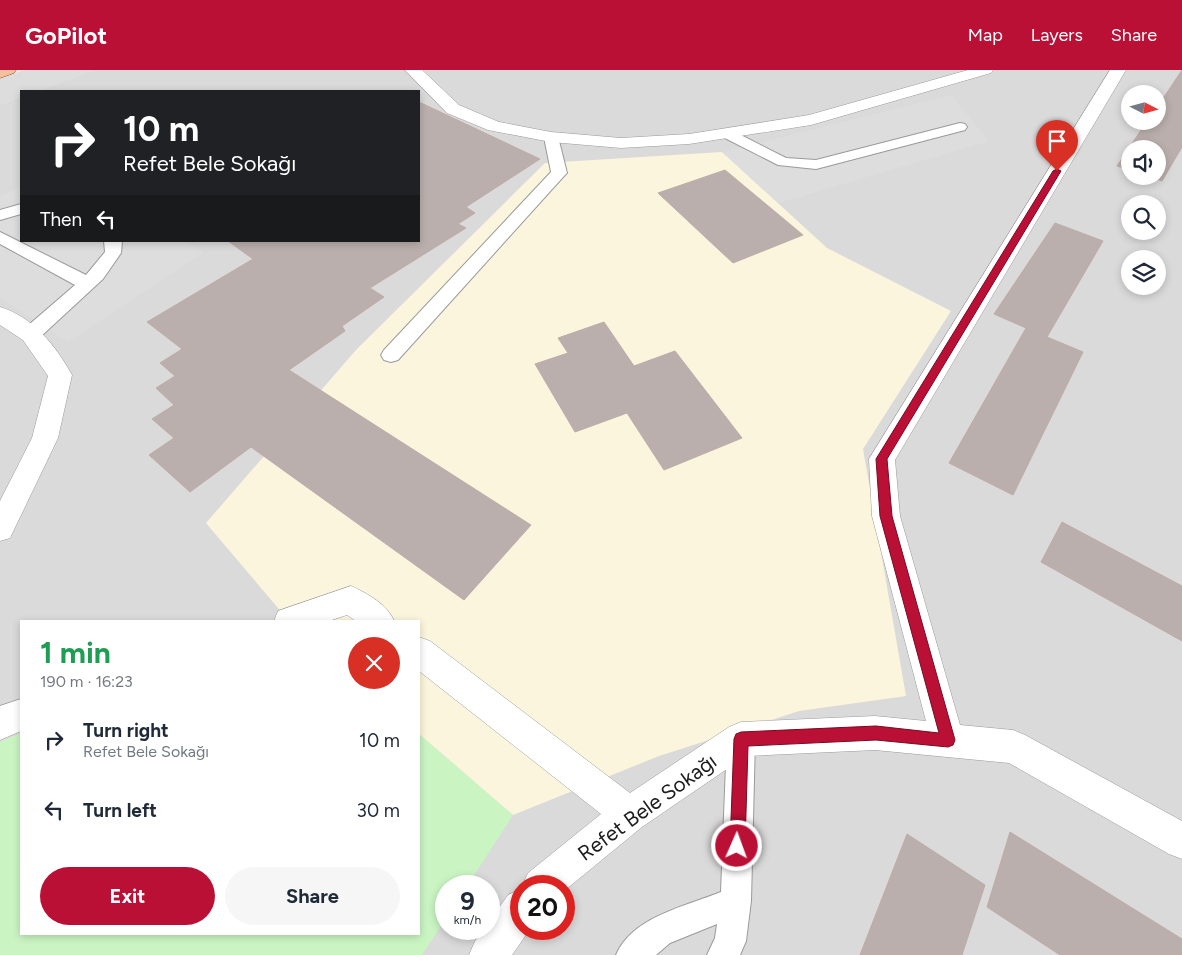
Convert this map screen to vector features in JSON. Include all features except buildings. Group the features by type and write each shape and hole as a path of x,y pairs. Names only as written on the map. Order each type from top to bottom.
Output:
{"main road":[{"path":"0,73 8,70"}],"street":[{"path":"413,70 453,109 494,126 551,137 621,143 689,139 811,120 985,70"},
{"path":"948,740 886,516 882,459 1118,70"},
{"path":"0,315 31,334 60,375 45,438 0,529"},
{"path":"292,620 351,600 378,620"},
{"path":"420,653 629,814"},
{"path":"0,723 20,715"},
{"path":"741,739 876,733 1013,747 1182,841"},
{"name":"Refet Bele Sokağı","path":"554,875 629,814 741,739"},
{"path":"489,955 510,924"}],"lane":[{"path":"726,134 783,162 816,166 960,127"},
{"path":"391,355 559,173 551,137"},
{"path":"0,214 20,209"},
{"path":"0,237 88,284"},
{"path":"31,334 88,284 110,258 114,242"},
{"path":"722,955 730,941 736,901 741,739"},
{"path":"632,955 659,932 736,901"}],"shaded area":[{"path":"24,70 93,70 40,90 20,90 20,97 0,105 0,79"},
{"path":"93,70 1182,70 1182,955 0,955 0,105 20,97 20,242 420,242 420,90 40,90"},
{"path":"951,95 989,141 779,203 722,152"},
{"path":"722,152 827,248 951,311 863,449 906,696 799,711 659,756 513,815 420,735 420,620 288,620 206,523 356,350 545,163"},
{"path":"20,187 20,242 185,242 204,252 68,342 0,298 0,197"}],"green space":[{"path":"20,733 20,935 420,935 420,735 513,815 474,875 435,875 435,935 422,955 0,955 0,742"}],"route":[{"path":"737,846 741,739 876,733 948,740 886,516 882,459 1057,171"}]}
